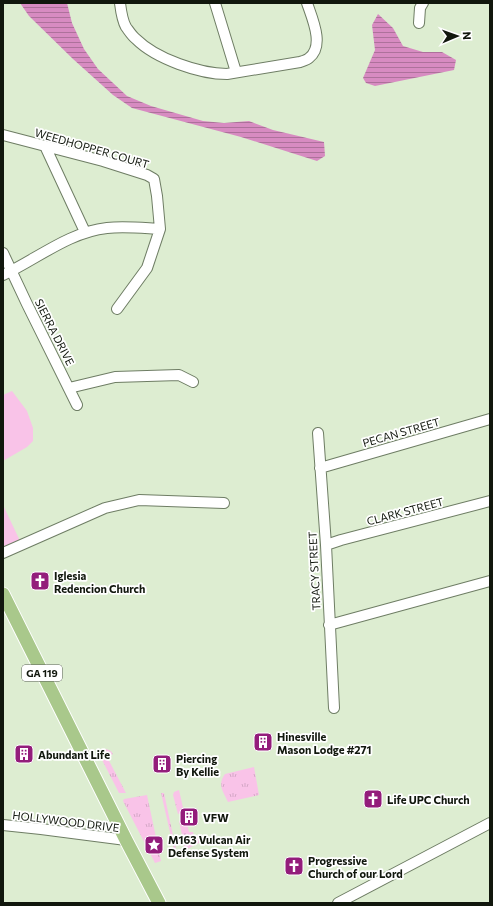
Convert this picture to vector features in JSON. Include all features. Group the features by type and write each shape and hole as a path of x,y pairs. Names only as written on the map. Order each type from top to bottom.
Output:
{"main road":[{"name":"GA 119","path":"3,594 159,903"}],"street":[{"path":"120,3 121,12 126,26 135,39 148,50 184,65 219,74 300,62 310,58 316,50 317,39 308,3"},
{"path":"215,3 236,72"},
{"path":"419,23 420,8 422,3"},
{"name":"WEEDHOPPER COURT","path":"3,135 110,163 154,179 160,229 146,268 118,309"},
{"path":"45,146 85,232"},
{"path":"7,273 85,232 118,227 160,229"},
{"name":"SIERRA DRIVE","path":"3,253 7,273 70,388 77,404"},
{"path":"70,388 115,377 179,375 193,382"},
{"name":"PECAN STREET","path":"320,468 490,420"},
{"name":"TRACY STREET","path":"318,433 326,545 334,708"},
{"path":"3,554 105,508 139,500 224,503"},
{"name":"CLARK STREET","path":"326,545 490,501"},
{"path":"329,624 490,581"},
{"path":"338,903 490,823"},
{"name":"HOLLYWOOD DRIVE","path":"3,825 126,840"}],"green space":[{"path":"12,391 27,411 33,428 33,441 27,447 3,461 3,395"},
{"path":"3,505 21,543 3,551"},
{"path":"103,749 109,750 113,754 107,757 126,793 119,793 98,752"},
{"path":"254,767 259,795 228,802 221,785 221,781 225,774"},
{"path":"179,790 184,812 178,814 173,795 174,792"},
{"path":"161,793 164,793 177,854 175,854"},
{"path":"147,795 161,861 155,863 123,801 124,799"},
{"path":"186,820 189,832 193,832 194,836 200,835 201,842 185,849 179,821"}],"shaded area":[{"path":"20,3 67,3 72,23 84,49 98,69 127,96 151,106 203,121 224,123 249,121 273,130 324,142 325,156 317,161 241,137 132,108 113,95 73,59 29,16"},
{"path":"378,14 393,28 403,46 423,52 442,52 456,60 454,70 375,86 366,83 363,78 375,50 372,25"}],"place":[{"name":"Iglesia Redencion Church","path":"40,581"},
{"name":"Hinesville Mason Lodge #271","path":"263,742"},
{"name":"Abundant Life","path":"24,754"},
{"name":"Piercing By Kellie","path":"162,764"},
{"name":"Life UPC Church","path":"373,799"},
{"name":"VFW","path":"189,817"},
{"name":"M163 Vulcan Air Defense System","path":"154,845"},
{"name":"Progressive Church of our Lord","path":"294,866"}]}
